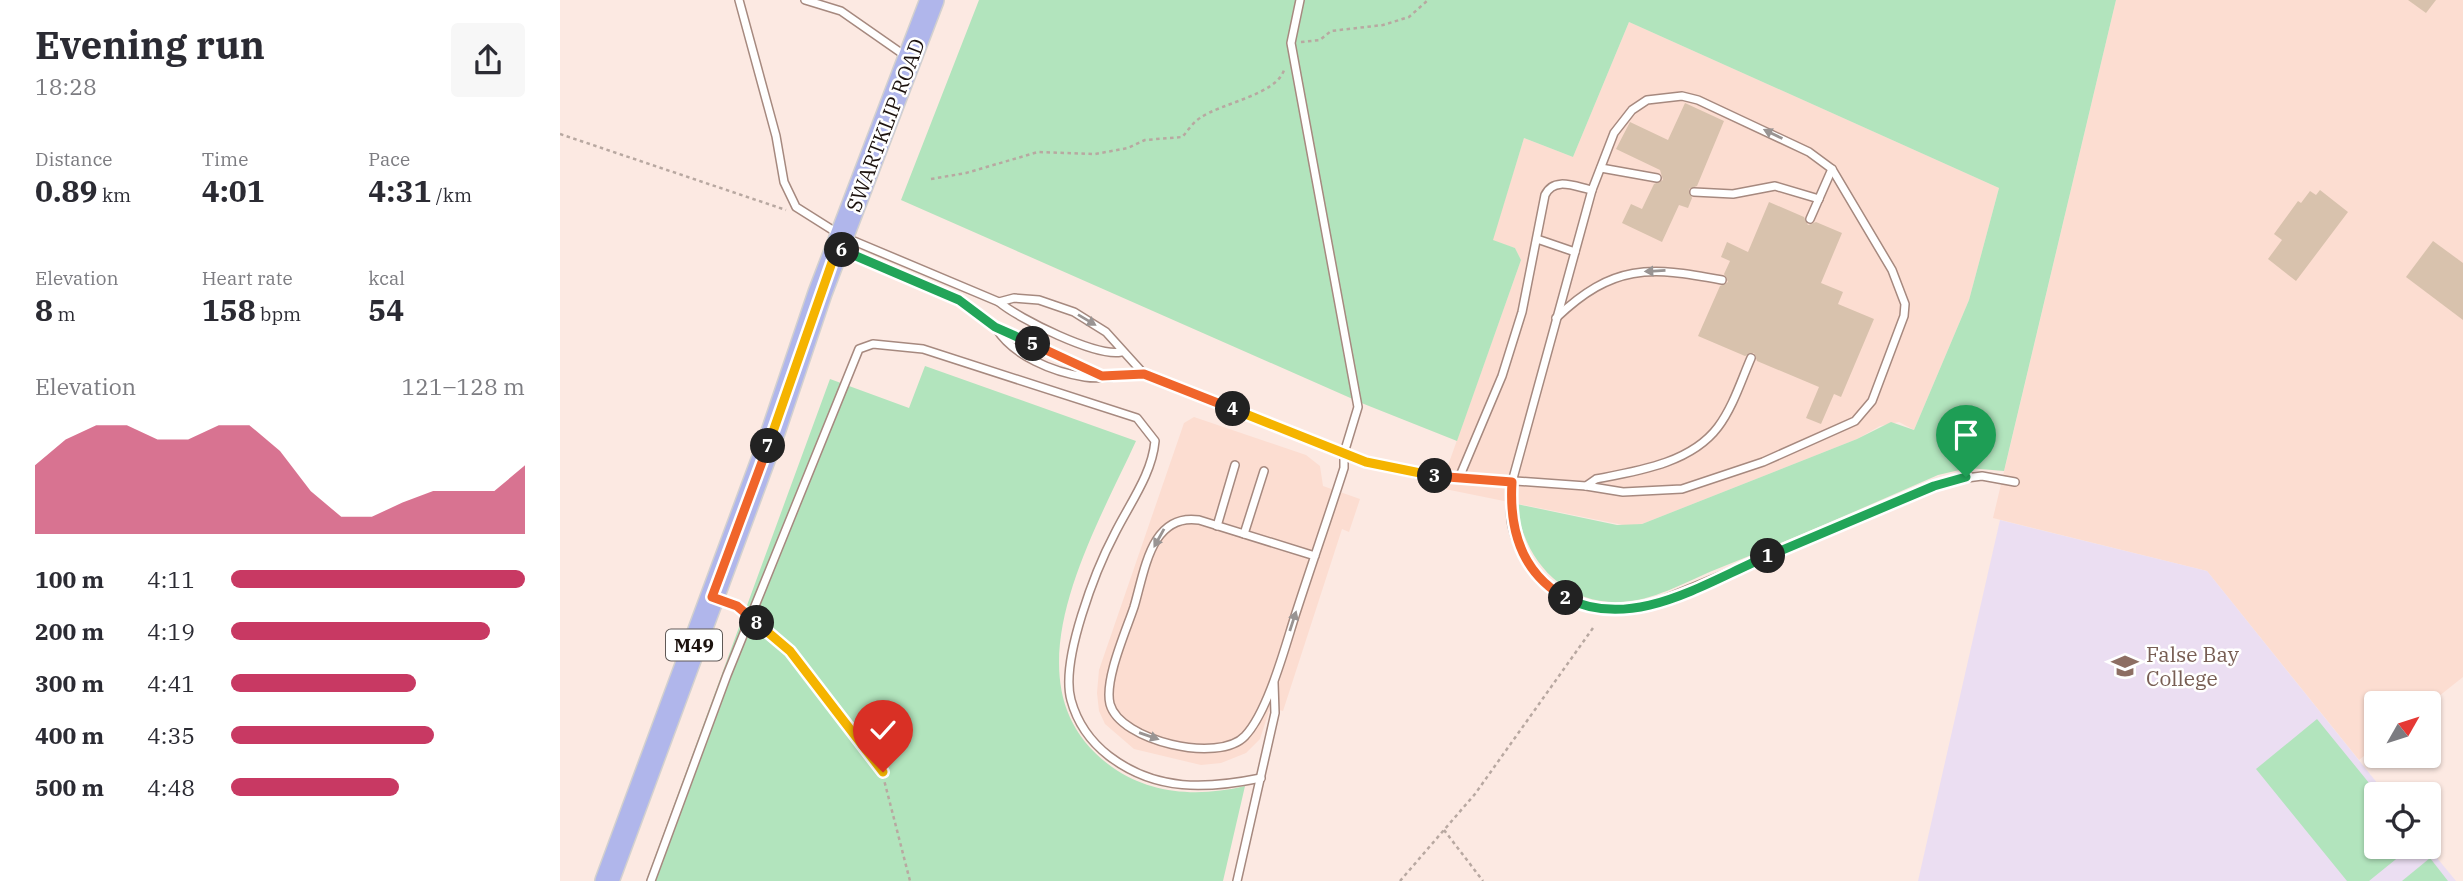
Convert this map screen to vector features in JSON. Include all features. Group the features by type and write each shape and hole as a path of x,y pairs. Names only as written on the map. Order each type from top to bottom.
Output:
{"main road":[{"name":"SWARTKLIP ROAD","path":"607,881 840,242 932,0"}],"lane":[{"path":"739,0 789,196 840,242 959,300 995,327 1102,376"},
{"path":"805,0 841,11 910,59"},
{"path":"1300,0 1291,43 1358,407 1344,453 1345,468 1274,680 1247,735 1230,748 1197,749 1136,732 1112,710 1109,692 1112,675 1159,535 1166,527 1184,518 1315,556"},
{"path":"999,302 1014,298 1038,300 1074,312 1106,332 1121,352 1144,374 1344,453 1392,468 1459,478 1512,482 1587,485 1623,492 1682,489 1763,462 1855,421 1866,410 1904,316 1905,304 1892,270 1832,169 1809,152 1771,133 1682,96 1647,100 1632,110 1614,132 1592,190 1512,482 1512,525 1520,550 1535,572 1553,590 1573,601 1618,611 1655,604 1951,480 1982,476 2015,482"},
{"path":"1601,168 1657,178"},
{"path":"1810,219 1832,169"},
{"path":"1459,478 1502,376 1522,312 1548,188 1557,183 1592,190"},
{"path":"1695,192 1732,194 1775,186 1819,199"},
{"path":"1537,239 1575,252"},
{"path":"840,242 999,302 1015,315 1046,329 1107,352 1121,352"},
{"path":"1555,318 1593,288 1630,274 1666,270 1722,280"},
{"path":"995,327 1008,344 1032,359 1078,375 1144,374"},
{"path":"651,881 751,618 859,349 873,344 923,349 1137,418 1155,441 1153,462 1112,539 1094,581 1071,656 1070,699 1086,734 1105,753 1120,764 1151,779 1211,788 1261,778"},
{"path":"1587,485 1596,479 1680,457 1706,440 1729,407 1751,358"},
{"path":"1217,526 1235,465"},
{"path":"1244,534 1264,471"},
{"path":"1237,881 1275,713 1274,680"}],"path":[{"path":"931,180 1038,152 1095,154 1128,148 1145,140 1182,138 1199,118 1227,103 1258,94 1282,75 1291,43 1320,40 1331,31 1383,25 1409,17 1428,0"},
{"path":"560,134 812,219"},
{"path":"712,597 737,606 790,651 883,772 909,881"},
{"path":"1400,881 1475,794 1593,628"},
{"path":"1444,831 1483,881"}],"shaded area":[{"path":"2116,0 2463,0 2463,677 2441,694 2441,691 2364,691 2364,756 2359,760 2207,571 1993,518"},
{"path":"1629,22 1999,188 1969,300 1914,430 1899,422 1880,426 1857,439 1642,524 1628,526 1440,488 1521,260 1515,248 1492,241 1524,138 1573,157"},
{"path":"1194,417 1306,455 1320,466 1323,486 1360,499 1349,532 1342,529 1283,711 1270,708 1260,739 1246,753 1221,763 1201,765 1134,749 1105,724 1099,711 1097,693 1099,670 1184,423"},
{"name":"False Bay College","path":"2000,520 2207,571 2376,782 2364,782 2364,859 2438,859 2456,881 1918,881"}],"green space":[{"path":"979,0 2116,0 2004,471 1968,468 1938,475 1668,591 1621,602 1600,601 1581,596 1564,587 1549,574 1527,543 1517,504 1617,525 1642,524 1857,439 1891,422 1914,430 1969,300 1999,188 1629,22 1573,157 1524,138 1493,240 1515,248 1521,260 1457,441 1364,404 901,200"},
{"path":"925,366 1136,441 1080,564 1066,609 1059,653 1063,695 1079,734 1112,767 1127,776 1159,788 1176,791 1211,792 1245,786 1223,881 646,881 830,379 909,408"},
{"path":"2317,719 2368,782 2364,782 2364,859 2396,859 2369,881 2347,881 2256,769"},
{"path":"2431,859 2448,881 2402,881"}],"building":[{"path":"2408,0 2436,0 2426,13"},
{"path":"1685,103 1724,121 1697,186 1689,189 1692,198 1688,208 1679,205 1662,242 1622,223 1631,204 1642,209 1654,184 1663,180 1660,170 1616,149 1630,122 1668,140"},
{"path":"2320,190 2348,212 2296,281 2268,259 2282,240 2274,234 2298,201 2301,203 2310,191 2316,195"},
{"path":"1769,202 1804,217 1808,225 1816,222 1842,233 1821,283 1843,292 1838,304 1874,319 1841,397 1834,394 1821,424 1806,418 1819,387 1757,361 1754,353 1745,356 1698,336 1720,286 1728,282 1724,274 1730,261 1721,257 1727,242 1748,252"},
{"path":"2433,241 2463,263 2463,320 2406,277"}],"place":[{"name":"False Bay College","path":"2125,666"}],"route":[{"path":"883,772 790,651 737,606 712,597 837,248 959,300 995,327 1088,367 1102,376 1144,374 1366,462 1417,474 1512,482 1510,512 1520,550 1535,572 1553,590 1584,606 1618,611 1655,604 1934,486 1966,477"}]}
